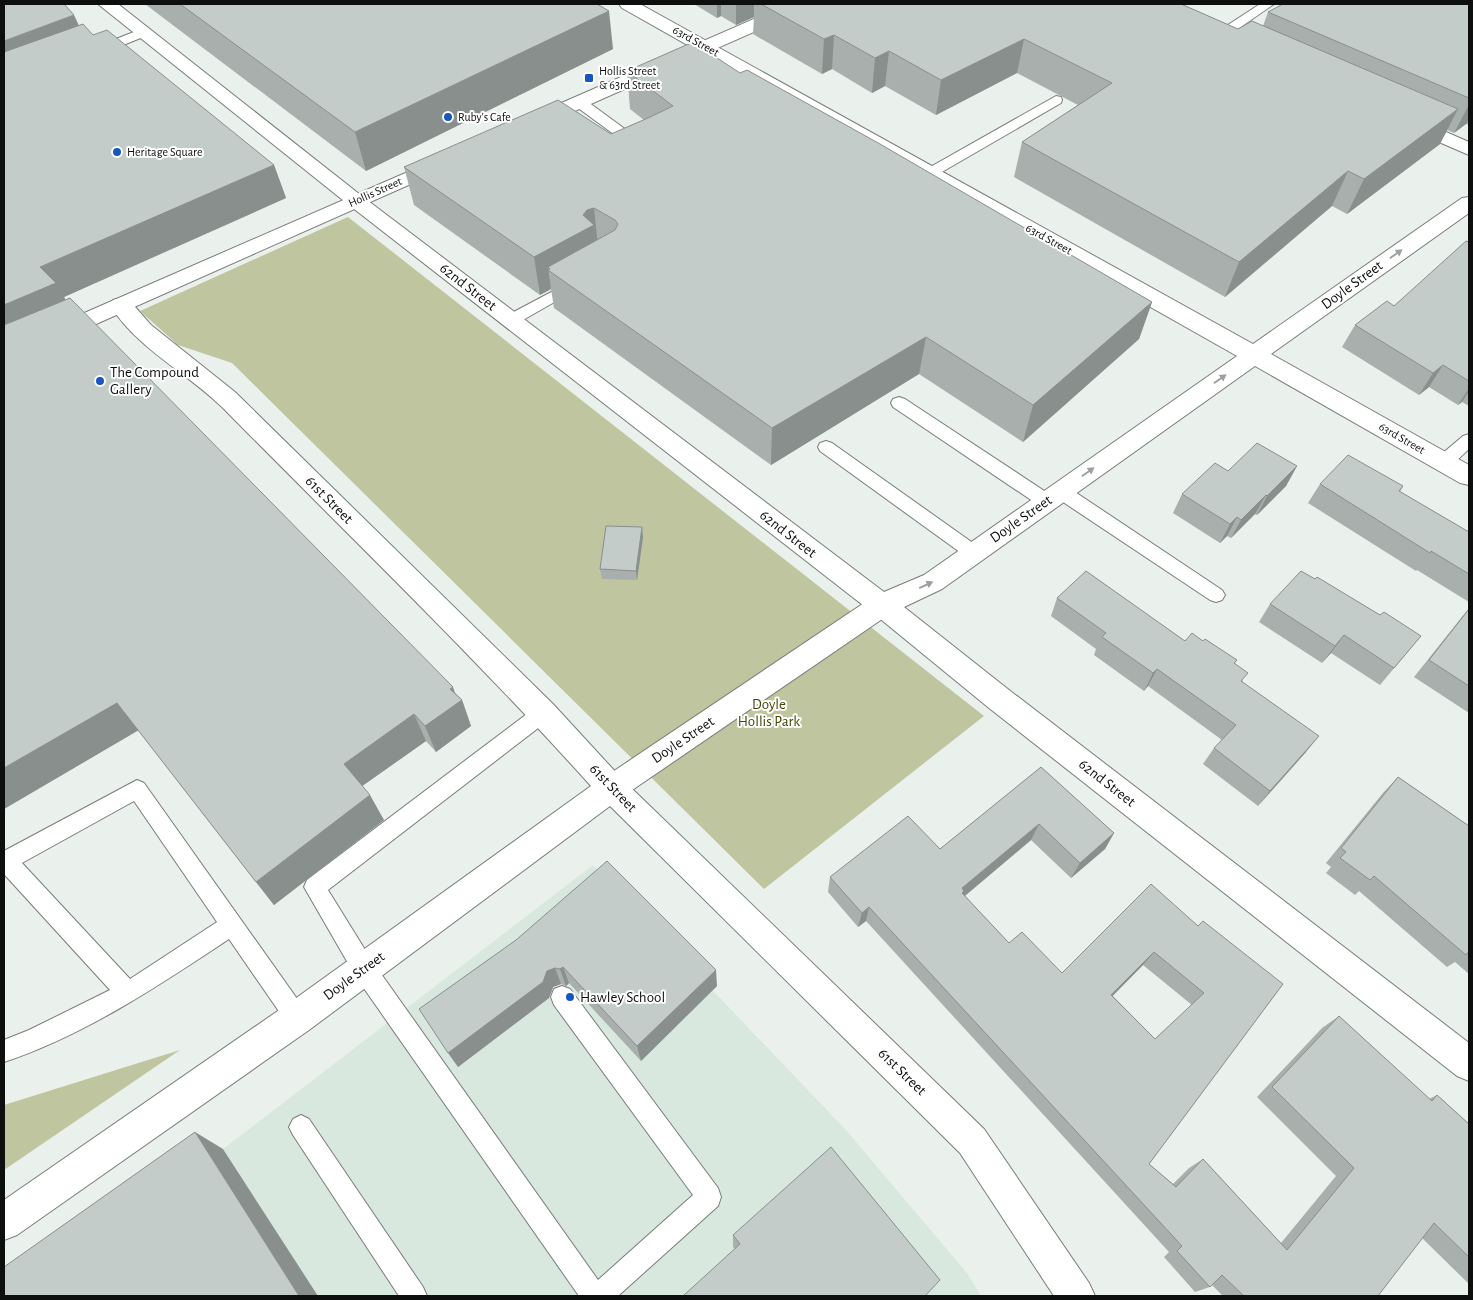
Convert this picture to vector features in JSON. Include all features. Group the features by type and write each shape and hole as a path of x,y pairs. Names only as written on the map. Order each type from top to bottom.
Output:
{"street":[{"name":"62nd Street","path":"108,4 356,200 882,605 999,699 1469,1064"},
{"name":"63rd Street","path":"628,4 1469,476"},
{"path":"516,130 802,4"},
{"path":"1210,34 1236,45"},
{"path":"1389,113 1469,149"},
{"name":"Hollis Street","path":"4,358 461,154"},
{"name":"Doyle Street","path":"4,1222 296,1018 612,788 882,605 933,582 1469,203"},
{"name":"61st Street","path":"122,306 143,330 227,398 543,713 612,788 972,1141 1076,1296"}],"lane":[{"path":"1210,34 1268,4"},
{"path":"83,56 144,32"},
{"path":"930,173 1056,100"},
{"path":"579,102 646,151"},
{"path":"511,320 588,277"},
{"path":"899,403 1216,595"},
{"path":"1443,462 1469,440"},
{"path":"826,447 974,553"},
{"path":"543,713 315,886 364,969 594,1296"},
{"path":"128,993 5,862 137,789 296,1018"},
{"path":"4,1051 35,1039 128,993 232,925"},
{"path":"562,998 708,1197 599,1296"},
{"path":"301,1127 414,1296"}],"shaded area":[{"name":"Hawley School","path":"593,865 845,1129 967,1273 981,1296 318,1296 223,1149"}],"green space":[{"name":"Doyle Hollis Park","path":"348,217 984,716 764,889 232,363 178,345 140,311"},
{"path":"180,1050 4,1170 4,1105"}],"building":[{"path":"4,4 64,4 74,15 4,41"},
{"path":"180,4 597,4 609,11 355,132"},
{"path":"761,4 1181,4 1238,29 1252,21 1458,109 1364,179 1348,171 1239,262 1022,142 1112,83 1024,39 941,80 889,51 875,58 834,35 824,39"},
{"path":"1283,4 1469,4 1469,98 1268,12"},
{"name":"Heritage Square","path":"83,24 93,35 107,30 274,165 40,267 56,283 4,305 4,52"},
{"path":"693,42 740,73 747,70 880,144 1152,302 1033,405 926,337 772,428 548,270 550,269 548,267 615,230 618,224 615,220 594,208 587,210 583,215 594,225 534,257 404,167 558,100 611,134 648,118 673,106 627,71"},
{"path":"1466,241 1469,242 1469,381 1443,365 1433,373 1355,325 1387,301 1394,306"},
{"path":"70,298 453,687 450,689 462,700 425,726 414,714 344,764 370,795 256,882 117,703 4,768 4,325"},
{"path":"1257,443 1297,466 1241,520 1237,517 1230,524 1182,494 1215,463 1228,471"},
{"path":"1348,455 1403,486 1399,491 1469,532 1469,574 1431,551 1430,553 1320,484"},
{"path":"606,526 642,527 636,571 600,569"},
{"path":"1086,571 1185,641 1192,633 1203,641 1205,639 1237,660 1234,663 1248,673 1241,681 1319,736 1270,791 1214,748 1236,725 1157,669 1153,673 1102,637 1106,633 1057,598"},
{"path":"1301,571 1315,579 1317,577 1380,615 1384,612 1421,636 1394,668 1344,635 1335,646 1270,604"},
{"path":"1469,609 1469,686 1429,660"},
{"path":"1041,767 1114,833 1080,863 1039,824 962,888 964,891 962,893 1009,943 1022,932 1062,973 1151,884 1198,926 1203,921 1283,984 1149,1164 1176,1187 1203,1159 1287,1250 1354,1168 1272,1087 1339,1016 1432,1101 1437,1095 1469,1124 1469,1257 1434,1223 1378,1296 1244,1296 1222,1275 1210,1287 1177,1251 1182,1246 869,907 862,913 830,877 908,816 940,849","holes":["1154,952 1204,993 1155,1039 1111,995"]},
{"path":"1398,777 1469,826 1469,951 1466,955 1374,876 1370,880 1340,858 1346,852 1341,848"},
{"path":"607,861 716,970 637,1046 563,967 560,969 555,968 547,971 543,982 448,1053 419,1009 516,940"},
{"path":"195,1132 299,1296 4,1296 4,1267"},
{"path":"831,1147 940,1280 925,1296 683,1296 740,1244 733,1235"}],"place":[{"name":"Hollis Street & 63rd Street","path":"589,78"},
{"name":"Ruby's Cafe","path":"448,117"},
{"name":"Heritage Square","path":"117,152"},
{"name":"The Compound Gallery","path":"100,381"},
{"name":"Hawley School","path":"570,997"}]}
